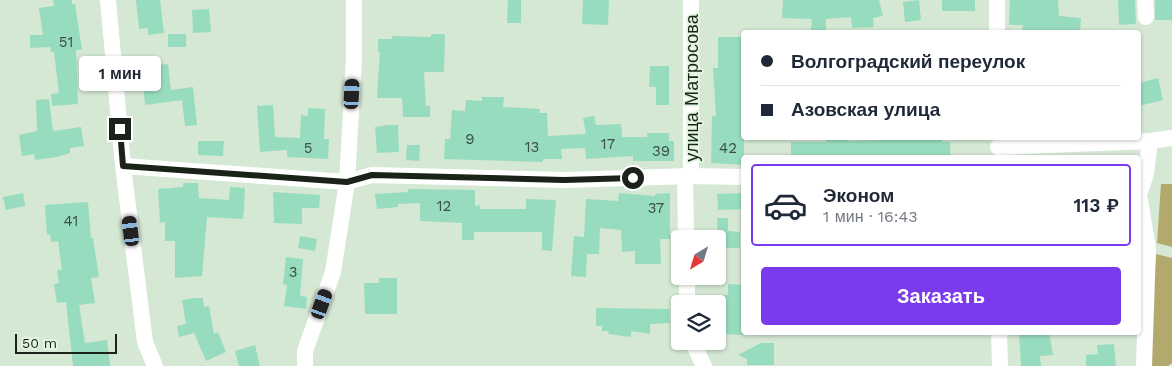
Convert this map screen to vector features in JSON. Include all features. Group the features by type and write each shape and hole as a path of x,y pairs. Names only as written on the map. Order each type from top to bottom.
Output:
{"street":[{"path":"108,0 123,166 144,342 155,366"},
{"path":"305,366 305,351 333,272 347,182 354,59 354,0"},
{"name":"улица Матросова","path":"686,230 691,0"},
{"path":"997,0 997,30"},
{"path":"1145,0 1146,17"},
{"path":"998,147 1150,141 1171,136"},
{"path":"1141,188 1146,174 1150,141"},
{"path":"123,166 347,182 372,175 564,180 688,176 741,177"},
{"path":"1141,206 1148,248 1144,366"},
{"path":"1000,335 1000,366"},
{"path":"696,350 704,366"}],"shaded area":[{"path":"1161,184 1172,184 1172,247 1157,243"},
{"path":"1156,254 1172,258 1172,363 1168,366 1148,366"}],"building":[{"path":"53,0 72,0 72,4 75,4 82,50 76,50 78,104 52,106 51,94 59,93 54,52 51,52 50,47 30,48 30,35 43,35 39,8 54,6"},
{"path":"136,0 160,0 164,33 148,35 148,28 139,29"},
{"path":"508,0 521,0 521,23 507,23"},
{"path":"583,0 609,0 608,25 582,24"},
{"path":"783,0 879,0 883,16 873,18 874,27 852,28 851,17 826,19 826,30 811,30 812,19 782,18"},
{"path":"919,0 921,20 905,22 903,2"},
{"path":"942,0 975,0 975,11 942,11"},
{"path":"1010,0 1058,0 1059,16 1081,18 1080,30 1022,30 1023,25 1009,25"},
{"path":"1118,0 1135,0 1136,24 1119,25"},
{"path":"1155,0 1172,0 1172,20 1155,20"},
{"path":"209,9 211,32 193,33 192,10"},
{"path":"168,34 186,34 186,47 168,47"},
{"path":"431,34 445,34 444,72 424,72 426,106 430,106 430,117 403,117 402,98 377,98 380,52 378,52 378,39 392,39 392,36 431,37"},
{"path":"718,37 741,37 741,140 744,140 744,155 741,155 741,165 711,163 712,116 716,116 713,68 718,68"},
{"path":"168,64 171,90 193,87 197,125 185,126 182,100 145,105 141,67"},
{"path":"650,66 669,66 669,105 656,105 656,87 649,87"},
{"path":"1158,78 1163,100 1141,106 1141,82"},
{"path":"482,97 504,97 503,107 540,109 539,113 547,113 548,136 586,134 583,118 594,116 596,125 621,124 622,137 647,137 647,133 669,133 669,141 674,141 674,161 633,161 633,156 586,159 585,148 561,149 562,159 543,159 543,162 444,159 445,139 450,139 452,110 465,111 466,100 482,101"},
{"path":"49,99 53,131 81,127 84,146 70,148 70,153 57,157 35,160 34,154 22,156 19,135 37,131 36,100"},
{"path":"273,105 275,137 300,138 301,115 308,116 308,108 325,109 324,139 329,139 328,159 287,157 287,150 260,152 257,106"},
{"path":"398,125 399,152 377,153 375,127"},
{"path":"826,140 942,140 942,142 950,142 950,155 791,155 791,142 826,142"},
{"path":"198,141 224,141 223,156 198,155"},
{"path":"407,145 420,145 419,161 406,160"},
{"path":"183,183 198,183 199,198 229,200 230,187 245,188 244,209 243,219 207,217 202,276 175,278 175,241 165,241 165,222 160,223 158,189 183,187"},
{"path":"408,189 475,190 475,206 480,205 480,209 526,209 526,199 556,200 552,251 542,250 542,232 474,232 474,240 462,240 462,223 420,221 420,203 398,204 398,207 377,209 375,194 408,192"},
{"path":"273,192 320,195 319,208 302,208 302,224 274,223"},
{"path":"23,193 25,206 6,210 3,197"},
{"path":"619,193 655,196 655,194 670,193 670,239 660,239 661,264 635,264 635,251 622,252 621,230 600,228 599,254 587,254 586,277 571,276 574,236 584,237 586,199 618,201"},
{"path":"741,193 741,209 718,210 717,194"},
{"path":"88,202 91,238 93,238 99,277 91,278 95,303 79,305 85,343 107,340 110,366 73,366 66,302 57,303 54,284 59,283 57,270 62,270 58,241 51,242 50,234 47,235 45,205"},
{"path":"717,218 728,218 728,231 740,232 740,248 726,248 726,230 717,230"},
{"path":"300,236 317,239 315,251 298,248"},
{"path":"286,257 303,259 300,296 307,297 306,309 284,306 287,285 283,284"},
{"path":"379,278 397,278 397,314 365,314 364,283 379,283"},
{"path":"728,284 741,285 741,335 726,334 726,295 728,295"},
{"path":"203,298 204,307 209,306 214,334 218,332 226,352 206,361 194,333 179,337 177,326 186,324 182,300"},
{"path":"596,308 669,309 670,323 650,324 650,334 631,331 631,337 608,334 609,331 602,331 602,326 596,326"},
{"path":"1019,335 1050,335 1053,355 1040,356 1041,366 1021,366"},
{"path":"761,343 774,343 774,365 747,365 747,359 738,355"},
{"path":"1114,344 1116,366 1086,366 1086,355 1098,354 1097,345"},
{"path":"255,345 260,366 239,366 235,351"}],"route":[{"path":"120,129 123,166 347,182 372,175 564,180 633,178"}]}
